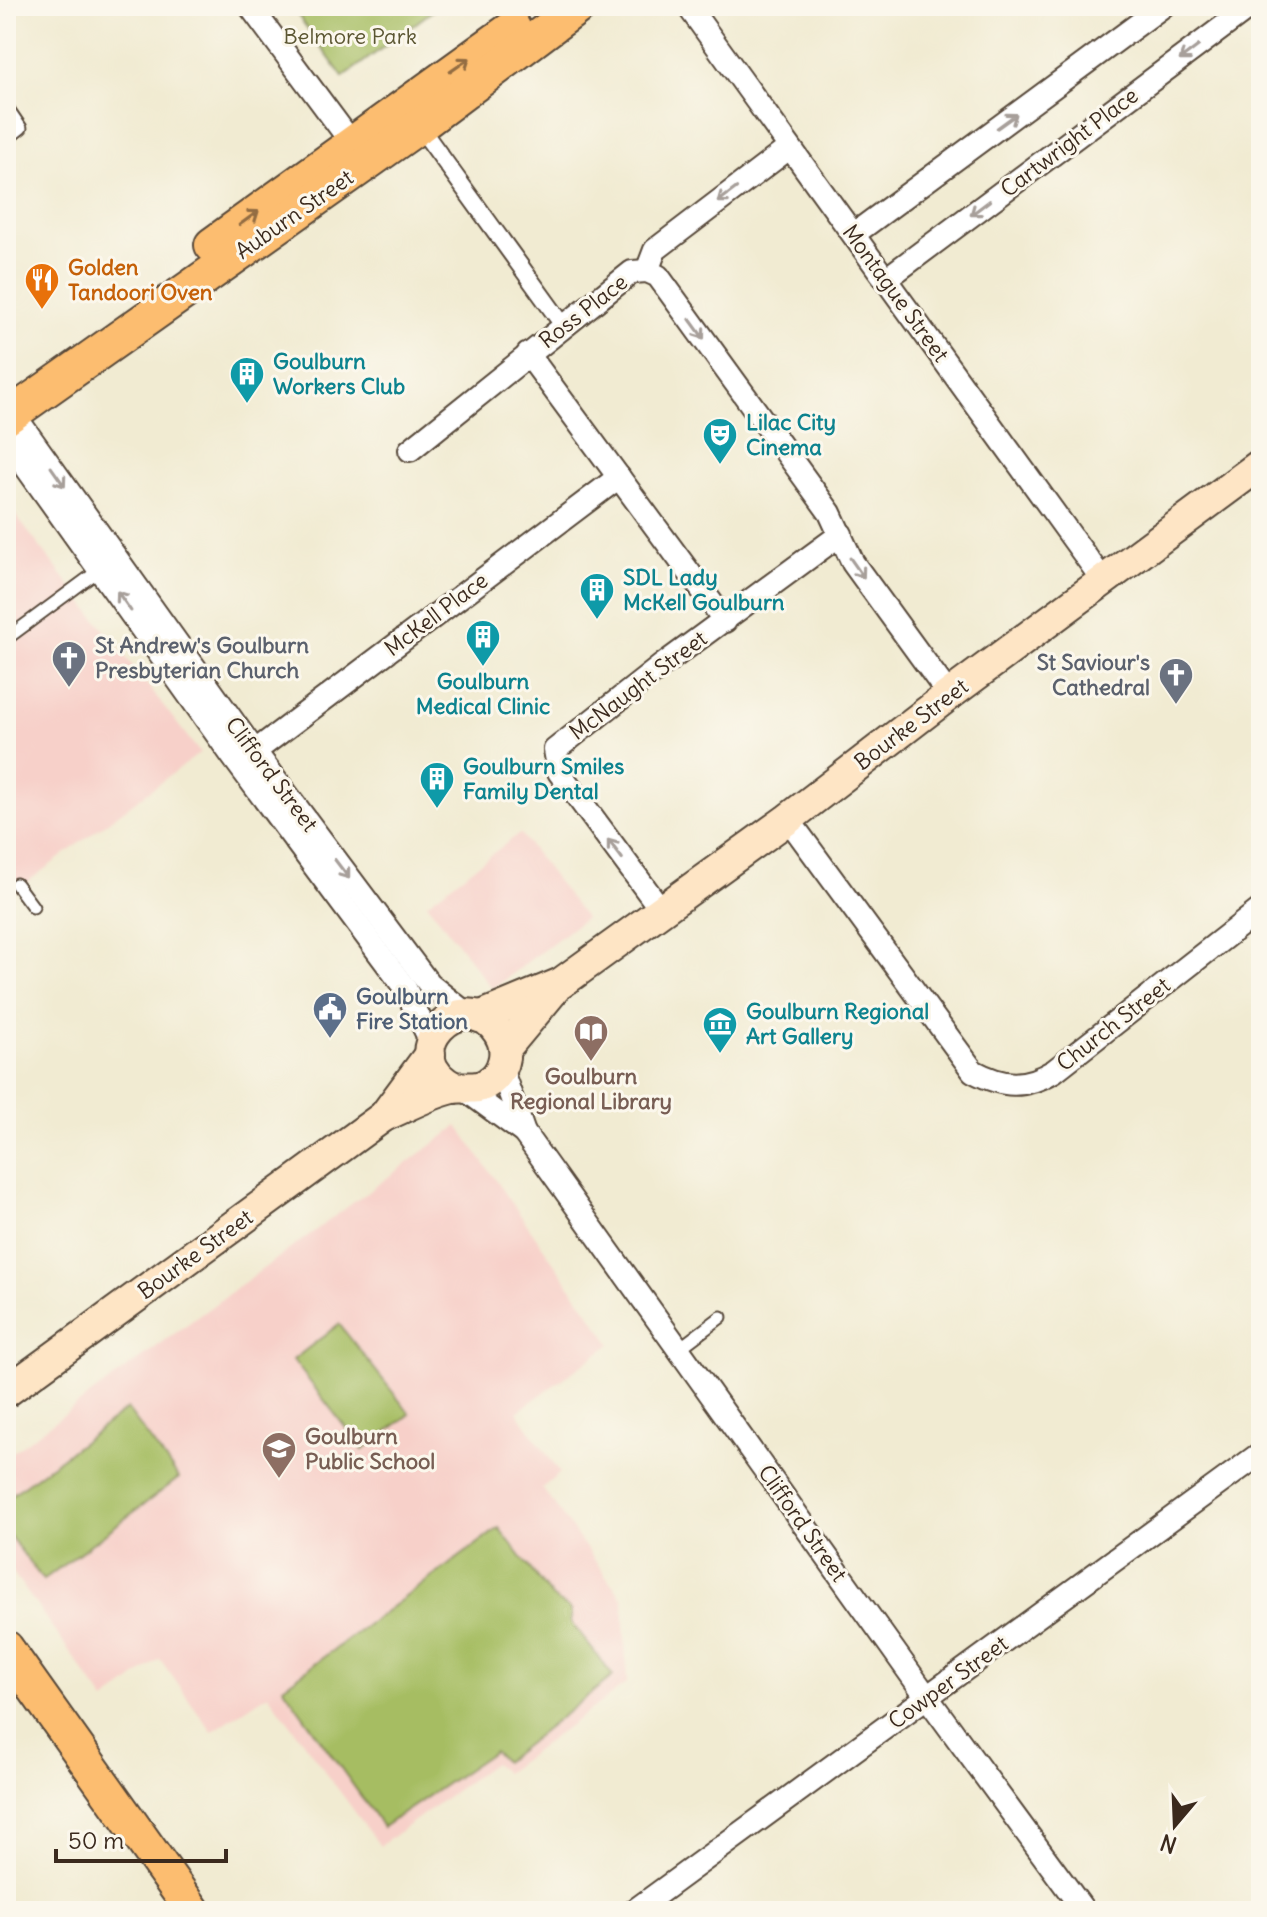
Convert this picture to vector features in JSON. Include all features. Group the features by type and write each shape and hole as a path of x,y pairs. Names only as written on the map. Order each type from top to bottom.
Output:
{"main road":[{"name":"Auburn Street","path":"7,414 351,142 544,6"},
{"name":"Auburn Street","path":"7,414 419,126 579,6"},
{"name":"Bourke Street","path":"473,1016 561,983 788,819 1102,579 1261,464"},
{"name":"Bourke Street","path":"503,1058 561,983"},
{"path":"473,1016 496,1029 503,1058 489,1083 460,1089 437,1075 430,1048 445,1022 473,1016"},
{"name":"Bourke Street","path":"384,1116 430,1048"},
{"name":"Bourke Street","path":"6,1392 384,1116 460,1089"},
{"path":"6,1648 193,1911"}],"street":[{"path":"250,6 351,142"},
{"name":"Montague Street","path":"688,6 1102,579"},
{"path":"854,234 1163,6"},
{"name":"Cartwright Place","path":"886,279 1251,6"},
{"path":"419,126 563,325"},
{"name":"Ross Place","path":"410,450 632,272 647,271 655,250 789,148"},
{"path":"647,271 664,283 830,513 853,563 949,695"},
{"path":"528,354 725,621"},
{"name":"Clifford Street","path":"7,414 108,563 246,751 405,988 430,1048"},
{"name":"McKell Place","path":"246,751 619,477"},
{"name":"McNaught Street","path":"662,911 559,772 555,750 664,664 841,534"},
{"name":"Clifford Street","path":"274,793 429,984 473,1016"},
{"name":"Church Street","path":"788,819 973,1071 992,1081 1015,1087 1036,1081 1054,1071 1261,909"},
{"name":"Clifford Street","path":"503,1058 524,1133"},
{"name":"Clifford Street","path":"460,1089 524,1133 927,1697 1084,1911"},
{"name":"Cowper Street","path":"634,1911 1261,1453"}],"lane":[{"path":"6,106 21,128 6,140"},
{"path":"6,639 108,563"},
{"path":"16,884 33,907"},
{"path":"680,1348 721,1317"}],"shaded area":[{"path":"6,503 200,753 6,898"},
{"path":"520,833 585,918 492,989 427,903"},
{"name":"Goulburn Public School","path":"458,1126 611,1344 517,1412 560,1473 542,1488 623,1599 627,1683 505,1773 493,1763 380,1846 268,1694 212,1732 160,1659 105,1701 6,1563 6,1457"}],"green space":[{"name":"Belmore Park","path":"291,6 439,6 343,77"},
{"path":"339,1324 410,1414 363,1450 293,1360"},
{"path":"127,1409 179,1478 43,1580 6,1531 6,1499"},
{"path":"499,1528 552,1597 571,1610 571,1622 613,1676 504,1762 494,1751 383,1827 283,1687"}],"place":[{"name":"Golden Tandoori Oven","path":"42,311"},
{"name":"Goulburn Workers Club","path":"247,405"},
{"name":"Lilac City Cinema","path":"720,466"},
{"name":"SDL Lady McKell Goulburn","path":"597,621"},
{"name":"Goulburn Medical Clinic","path":"483,668"},
{"name":"St Andrew's Goulburn Presbyterian Church","path":"69,689"},
{"name":"St Saviour's Cathedral","path":"1176,706"},
{"name":"Goulburn Smiles Family Dental","path":"437,810"},
{"name":"Goulburn Fire Station","path":"330,1040"},
{"name":"Goulburn Regional Art Gallery","path":"720,1055"},
{"name":"Goulburn Regional Library","path":"591,1063"},
{"name":"Goulburn Public School","path":"279,1480"}]}
